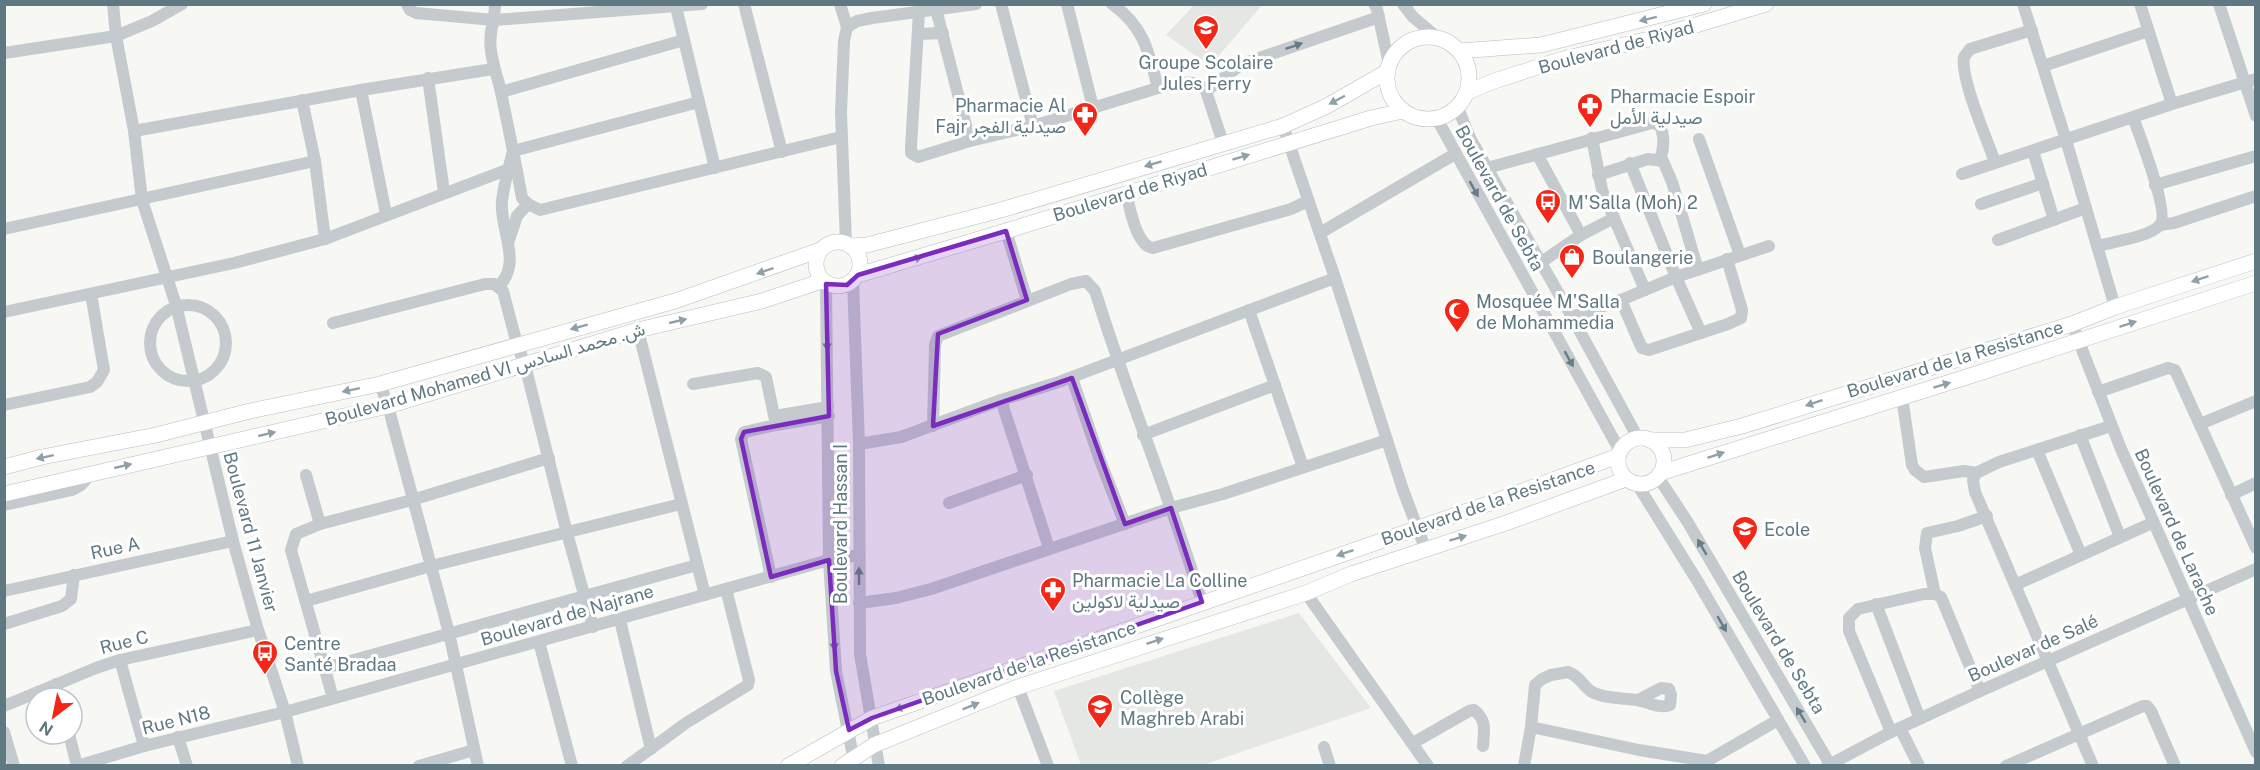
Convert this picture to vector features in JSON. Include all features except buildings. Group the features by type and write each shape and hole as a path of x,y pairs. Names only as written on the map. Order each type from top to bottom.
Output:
{"main road":[{"name":"Boulevard de Riyad","path":"1460,51 1541,45 1704,4"},
{"name":"Boulevard de Riyad","path":"1468,92 1494,81 1563,59 1649,39 1766,4"},
{"path":"1425,35 1450,42 1460,51 1465,58 1470,75 1468,92 1458,108 1437,119 1413,117 1403,111 1390,93 1388,68 1398,50 1425,35"},
{"name":"Boulevard de Riyad","path":"848,245 867,245 1001,210 1283,126 1327,106 1388,68"},
{"name":"Boulevard de Riyad","path":"856,278 1371,118 1403,111"},
{"path":"829,243 848,245 856,250 861,262 856,278 840,287 824,282 816,271 816,260 820,250 829,243"},
{"name":"Boulevard Mohamed VI ش. محمد السادس","path":"4,467 380,384 675,301 820,250"},
{"name":"Boulevard de la Resistance","path":"1644,439 1685,440 1742,426 2072,324 2115,307 2256,261"},
{"name":"Boulevard Mohamed VI ش. محمد السادس","path":"4,494 33,493 92,473 388,406 638,330 762,301 824,282"},
{"name":"Boulevard de la Resistance","path":"1659,475 2256,283"},
{"path":"1644,439 1657,445 1663,457 1659,475 1645,484 1632,482 1619,469 1619,453 1624,444 1644,439"},
{"name":"Boulevard de la Resistance","path":"788,765 872,718 1417,528 1619,453"},
{"name":"Boulevard de la Resistance","path":"850,763 874,745 1018,687 1306,593 1351,574 1632,482"}],"street":[{"name":"Boulevard 11 Janvier","path":"113,4 116,36 134,131 142,200 176,305 233,541 258,630 285,712 297,765"},
{"path":"4,53 116,36 152,21 182,4"},
{"path":"407,4 410,10 416,13 494,20 702,4"},
{"path":"495,4 490,38 493,69 501,92 522,198 540,210 841,137"},
{"path":"744,4 782,152"},
{"path":"840,4 847,27 844,41 841,137 848,245"},
{"path":"847,27 857,21 976,4"},
{"path":"1001,4 1033,126"},
{"path":"1067,4 1093,107"},
{"path":"1112,4 1126,15 1141,32 1158,87"},
{"path":"1374,4 1379,17 1388,68"},
{"path":"1403,4 1413,17 1438,38"},
{"path":"2023,4 2115,307"},
{"path":"2140,4 2172,104"},
{"path":"2219,4 2250,81 2256,116"},
{"path":"676,6 715,168"},
{"path":"936,9 970,141"},
{"path":"919,12 911,153 918,157 970,141 1033,126 1158,87 1191,82 1198,83 1206,91 1223,144"},
{"path":"1206,91 1242,64 1379,17"},
{"path":"1995,162 1965,74 1964,57 1970,49 2032,30"},
{"path":"2043,66 2148,31"},
{"path":"918,34 943,33"},
{"path":"501,92 684,40"},
{"path":"134,131 428,78 493,69"},
{"path":"428,78 444,192"},
{"path":"1962,174 2172,104 2250,81"},
{"path":"361,90 386,214"},
{"path":"302,100 315,161 325,238"},
{"path":"513,151 699,102"},
{"name":"Boulevard de Sebta","path":"1458,108 1470,138 1540,263 1644,439"},
{"path":"2133,117 2156,185 2163,213 2160,225"},
{"name":"Boulevard de Sebta","path":"1437,119 1619,453"},
{"path":"1487,168 1592,138 1656,123 1661,127 1662,132 1660,159"},
{"path":"1283,126 1425,549"},
{"path":"1592,138 1602,190 1646,290"},
{"path":"1699,139 1740,255"},
{"path":"499,286 506,279 510,256 509,241 502,218 502,201 513,151"},
{"path":"2033,151 2054,220"},
{"path":"1320,233 1455,154"},
{"path":"1537,154 1581,236"},
{"path":"2156,185 2256,156"},
{"path":"1598,175 1630,163 1660,159 1666,166 1672,182 1698,270"},
{"path":"4,229 315,161"},
{"path":"1630,163 1701,333"},
{"path":"4,312 166,278 325,238 509,169"},
{"path":"1981,204 2043,183"},
{"path":"1126,193 1139,237 1143,244 1153,248 1160,248 1281,212 1308,201"},
{"path":"2097,246 2142,234 2160,225 2174,223 2256,196"},
{"path":"509,241 517,216 528,204"},
{"path":"1998,240 2086,208"},
{"path":"1540,263 1614,218"},
{"path":"1006,231 1027,300"},
{"path":"1572,317 1676,277 1769,246"},
{"path":"1621,300 1642,348 1649,350 1741,318 1742,310 1727,260"},
{"name":"Boulevard Hassan I","path":"856,278 860,654 879,765"},
{"path":"859,444 901,437 1001,400 1072,378 1335,278"},
{"path":"933,426 935,345 938,336 1027,300 1086,281 1095,291 1202,602"},
{"name":"Boulevard Hassan I","path":"824,282 829,560 836,670 849,730 850,763"},
{"path":"333,323 485,284 499,286 503,291 525,365 593,627"},
{"path":"4,405 90,387 102,376 104,370 91,294"},
{"path":"176,305 201,306 221,322 227,347 217,370 195,382 171,379 154,363 148,340 157,318 176,305"},
{"path":"1249,310 1303,467"},
{"name":"Boulevard de Larache","path":"2072,324 2111,426 2152,523 2254,744"},
{"path":"638,330 705,595"},
{"path":"2098,392 2168,368 2173,369 2178,374 2256,548"},
{"path":"693,384 763,374 766,377 776,420"},
{"path":"1072,378 1125,524"},
{"path":"380,384 388,406 449,633 478,765"},
{"path":"1143,435 1275,385"},
{"path":"1902,397 1912,465 1924,477 1964,471 1976,473 1999,462 2111,426"},
{"path":"1001,400 1049,548"},
{"path":"2200,424 2256,401"},
{"path":"771,577 741,439 744,432 776,420 828,411"},
{"path":"2080,435 2120,537"},
{"path":"858,603 896,598 931,589 1171,508 1223,494 1387,440"},
{"path":"2037,450 2082,555"},
{"path":"333,698 291,550 292,542 297,534 320,524 412,500 549,458"},
{"path":"1976,473 1973,485 2093,765"},
{"path":"306,475 320,524"},
{"path":"949,503 1027,475"},
{"name":"Boulevard de Sebta","path":"1659,475 1829,765"},
{"path":"1632,482 1805,765"},
{"path":"2231,495 2256,483"},
{"path":"4,505 33,493"},
{"path":"306,601 431,566 681,504"},
{"path":"1980,691 1944,602 1935,594 1925,548 1927,533 1958,526 1986,516"},
{"path":"2015,585 2152,523"},
{"name":"Rue A","path":"4,591 233,541"},
{"name":"Boulevard de Najrane","path":"285,712 829,560 858,555"},
{"path":"325,668 697,565"},
{"name":"Boulevar de Salé","path":"1829,765 1895,730 2256,569"},
{"path":"4,624 62,606 70,598 74,575"},
{"path":"627,765 686,723 748,685 749,680 726,589"},
{"path":"1306,593 1428,765"},
{"path":"1919,765 1895,730 1856,650 1848,626 1854,612 1876,604 1924,594 1935,594"},
{"path":"1876,604 1920,719"},
{"path":"620,620 651,748"},
{"name":"Rue C","path":"4,706 120,660 258,630"},
{"path":"539,642 572,765"},
{"path":"120,660 144,746"},
{"path":"1524,765 1535,685 1542,679 1551,675 1571,673 1581,679 1594,693 1620,700 1638,700"},
{"path":"1018,687 1048,765"},
{"path":"2006,765 2147,706 2175,765"},
{"path":"1413,743 1474,710 1481,715 1485,724 1483,746"},
{"name":"Rue N18","path":"77,765 144,746 285,712"},
{"path":"1531,727 1707,763 1778,720"},
{"path":"4,732 14,765"},
{"path":"178,738 187,765"},
{"path":"72,746 77,765"},
{"path":"1324,747 1330,765"},
{"path":"419,765 474,750"}],"highlighted area":[{"path":"1006,231 1027,300 938,334 933,426 1072,378 1125,524 1171,508 1202,602 872,718 849,730 836,671 829,560 771,577 741,439 744,432 829,416 826,284 847,285 858,275"}],"shaded area":[{"name":"Groupe Scolaire Jules Ferry","path":"1195,4 1262,5 1210,66 1166,35"},
{"path":"1299,613 1371,708 1203,765 1081,765 1054,691"}],"place":[{"name":"Groupe Scolaire Jules Ferry","path":"1206,51"},
{"name":"Pharmacie Espoir صيدلية الأمل","path":"1590,129"},
{"name":"Pharmacie Al Fajr صيدلية الفجر","path":"1085,138"},
{"name":"M'Salla (Moh) 2","path":"1548,225"},
{"name":"Boulangerie","path":"1572,280"},
{"name":"Mosquée M'Salla de Mohammedia","path":"1457,334"},
{"name":"Ecole","path":"1745,552"},
{"name":"Pharmacie La Colline صيدلية لاكولين","path":"1053,613"},
{"name":"Centre Santé Bradaa","path":"265,676"},
{"name":"Collège Maghreb Arabi","path":"1100,730"}]}
